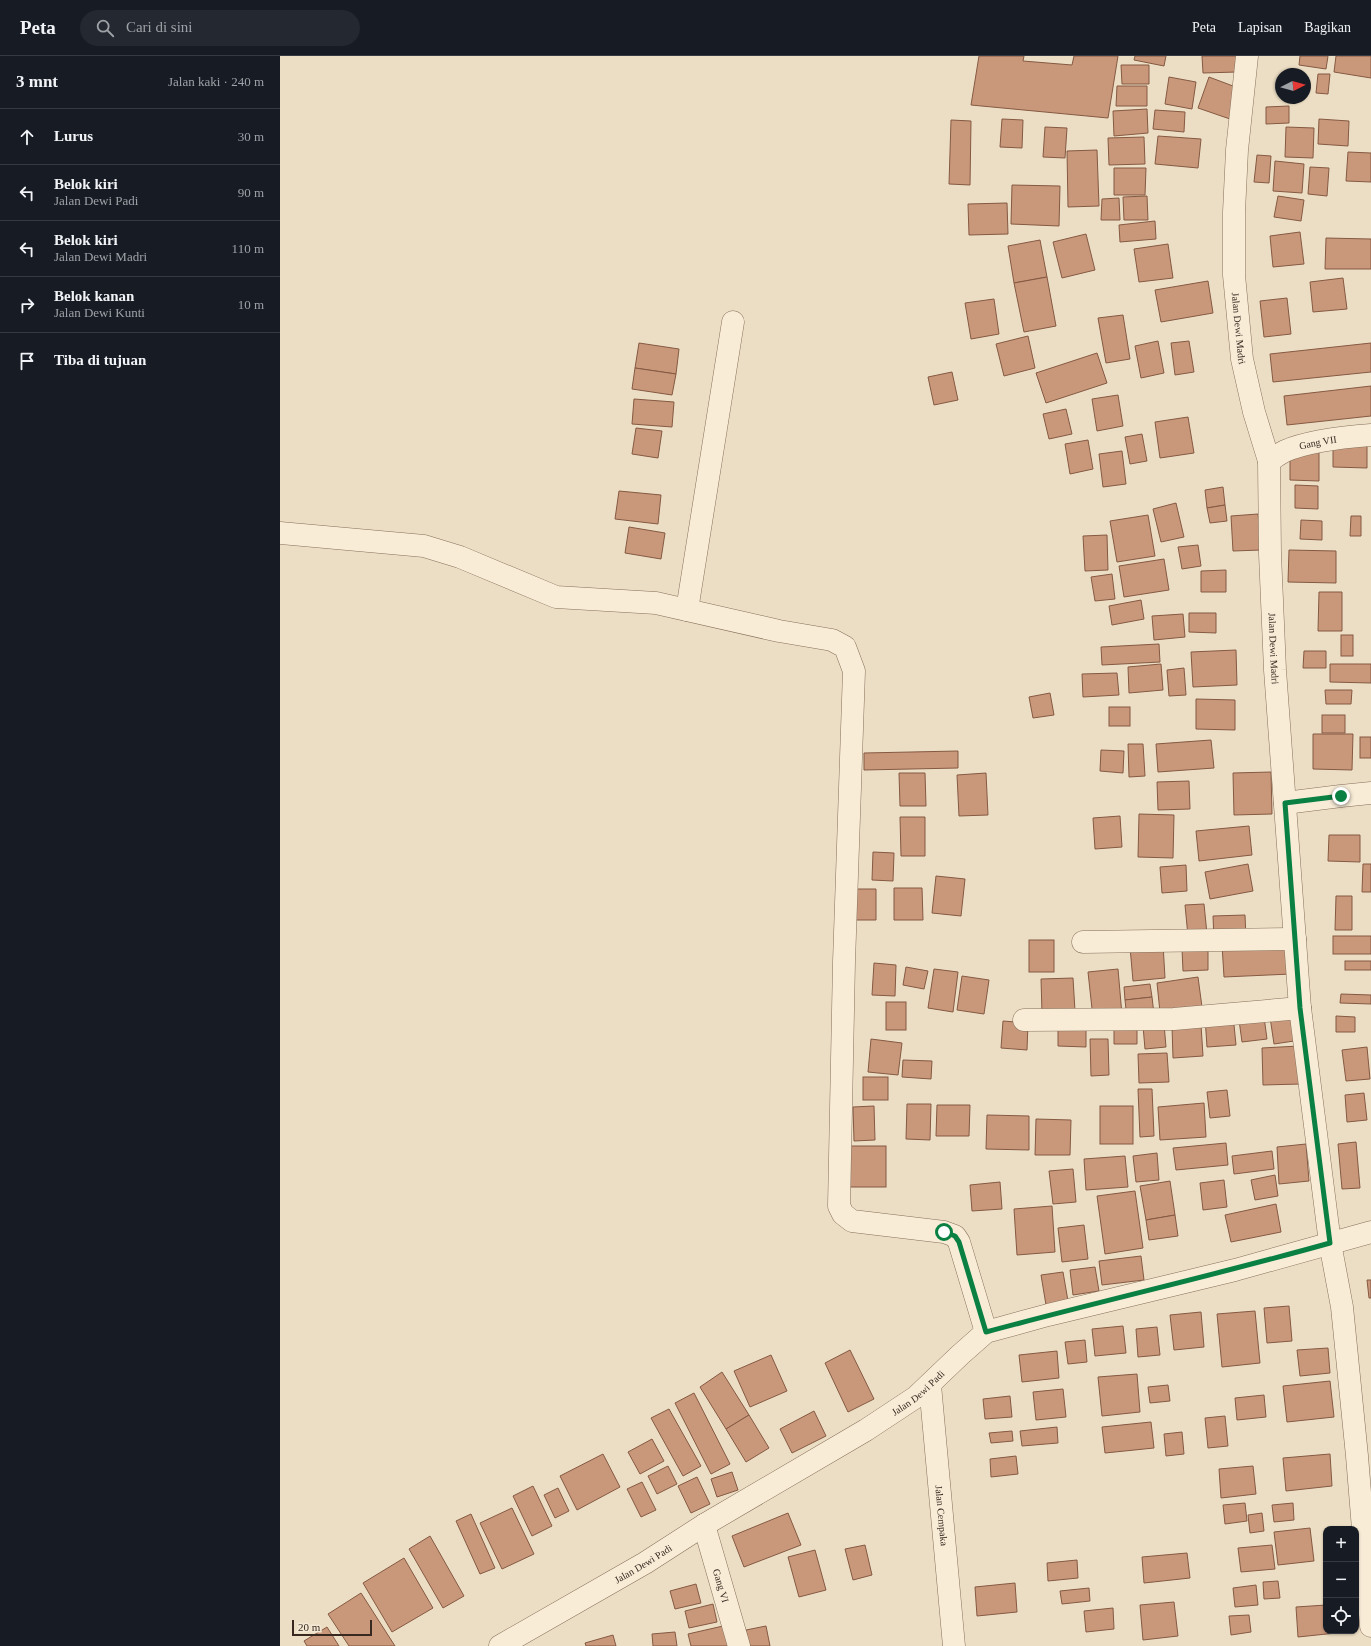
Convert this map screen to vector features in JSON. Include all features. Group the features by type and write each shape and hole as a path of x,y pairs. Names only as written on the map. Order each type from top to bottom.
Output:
{"street":[{"name":"Jalan Dewi Madri","path":"1247,56 1237,150 1234,212 1234,276 1242,359 1254,412 1269,461 1270,554 1275,670 1300,1008 1330,1243 1342,1307 1357,1456 1371,1626"},
{"path":"687,610 733,322"},
{"name":"Gang VII","path":"1269,461 1285,451 1302,446 1347,437 1371,435"},
{"path":"280,533 424,546 460,557 556,597 656,603 779,631 832,640 845,647 854,671 844,962 839,1206 843,1214 852,1221 944,1232 955,1236 959,1242 986,1332"},
{"path":"1285,803 1371,793"},
{"path":"1083,942 1295,939"},
{"path":"1024,1020 1174,1019 1300,1008"},
{"name":"Jalan Dewi Padi","path":"503,1645 645,1563 704,1525 866,1430 916,1397 986,1332 1056,1313 1235,1270 1371,1232"},
{"name":"Jalan Cempaka","path":"930,1385 954,1646"},
{"name":"Gang VI","path":"704,1525 739,1646"}],"building":[{"path":"979,56 1024,56 1023,61 1072,65 1074,56 1118,56 1108,118 971,105"},
{"path":"1135,56 1166,56 1164,66 1134,60"},
{"path":"1202,56 1237,56 1237,72 1203,73"},
{"path":"1300,56 1328,56 1326,69 1299,65"},
{"path":"1336,56 1371,56 1371,78 1334,72"},
{"path":"1121,65 1149,65 1149,84 1122,84"},
{"path":"1318,74 1330,74 1328,94 1316,93"},
{"path":"1169,77 1196,82 1192,109 1165,104"},
{"path":"1209,77 1241,89 1230,119 1198,108"},
{"path":"1117,86 1147,86 1147,106 1116,106"},
{"path":"1289,106 1289,123 1266,124 1266,107"},
{"path":"1147,109 1148,133 1114,136 1113,111"},
{"path":"1155,110 1185,112 1184,132 1153,129"},
{"path":"1002,119 1023,120 1022,148 1000,147"},
{"path":"1319,119 1349,121 1348,146 1318,144"},
{"path":"951,120 971,121 970,185 949,184"},
{"path":"1045,127 1067,128 1065,158 1043,157"},
{"path":"1286,127 1314,128 1313,158 1285,157"},
{"path":"1158,136 1201,139 1198,168 1155,164"},
{"path":"1144,137 1145,164 1109,165 1108,138"},
{"path":"1097,150 1099,206 1068,207 1067,151"},
{"path":"1348,152 1371,153 1371,182 1346,181"},
{"path":"1257,155 1271,156 1269,183 1254,182"},
{"path":"1275,161 1304,164 1302,193 1273,191"},
{"path":"1310,167 1329,168 1327,196 1308,194"},
{"path":"1114,168 1146,168 1145,195 1114,195"},
{"path":"1012,185 1060,186 1059,226 1011,224"},
{"path":"1147,196 1148,220 1124,220 1123,197"},
{"path":"1278,196 1304,200 1301,221 1274,217"},
{"path":"1119,198 1120,220 1101,220 1102,199"},
{"path":"1007,203 1008,234 969,235 968,204"},
{"path":"1155,221 1156,239 1120,242 1119,225"},
{"path":"1300,232 1304,264 1273,267 1270,236"},
{"path":"1086,234 1095,270 1062,278 1053,242"},
{"path":"1326,238 1371,239 1371,269 1325,269"},
{"path":"1040,240 1047,277 1014,283 1008,246"},
{"path":"1168,244 1173,278 1139,282 1134,249"},
{"path":"1047,277 1056,326 1024,332 1014,283"},
{"path":"1343,278 1347,309 1313,312 1310,282"},
{"path":"1208,281 1213,313 1161,322 1155,290"},
{"path":"1287,298 1291,334 1264,337 1260,301"},
{"path":"994,299 999,334 971,339 965,303"},
{"path":"1123,315 1130,359 1106,363 1098,318"},
{"path":"1028,336 1035,368 1004,376 996,344"},
{"path":"1158,341 1164,373 1141,378 1135,346"},
{"path":"1189,341 1194,372 1175,375 1171,343"},
{"path":"639,343 679,349 676,374 635,368"},
{"path":"1371,343 1371,372 1273,382 1270,354"},
{"path":"1097,353 1107,383 1046,403 1036,373"},
{"path":"635,368 676,374 672,395 632,389"},
{"path":"952,372 958,400 934,405 928,377"},
{"path":"1371,386 1371,416 1287,425 1284,396"},
{"path":"1118,395 1123,426 1097,431 1092,399"},
{"path":"634,399 674,402 672,427 632,424"},
{"path":"1066,409 1072,434 1049,439 1043,414"},
{"path":"1188,417 1194,453 1160,458 1155,422"},
{"path":"636,428 662,431 658,458 632,454"},
{"path":"1142,434 1147,461 1130,464 1125,437"},
{"path":"1088,440 1093,469 1070,474 1065,444"},
{"path":"1333,442 1367,442 1367,468 1333,467"},
{"path":"1122,451 1126,484 1103,487 1099,454"},
{"path":"1290,451 1319,451 1319,481 1290,480"},
{"path":"1295,485 1318,486 1318,509 1295,508"},
{"path":"1223,487 1225,505 1207,508 1205,490"},
{"path":"619,491 661,495 658,524 615,519"},
{"path":"1176,503 1184,537 1161,542 1153,509"},
{"path":"1225,505 1227,521 1210,523 1207,508"},
{"path":"1258,514 1261,550 1233,551 1231,516"},
{"path":"1148,515 1155,556 1117,562 1110,521"},
{"path":"1351,516 1361,516 1361,536 1350,536"},
{"path":"1301,520 1322,521 1322,540 1300,539"},
{"path":"629,527 665,533 661,559 625,553"},
{"path":"1107,535 1108,570 1085,571 1083,536"},
{"path":"1198,545 1201,566 1182,569 1178,547"},
{"path":"1289,550 1336,551 1336,583 1288,582"},
{"path":"1164,559 1169,590 1124,597 1119,566"},
{"path":"1226,570 1226,592 1201,592 1201,571"},
{"path":"1112,574 1115,599 1095,601 1091,577"},
{"path":"1319,592 1342,592 1342,631 1318,631"},
{"path":"1141,600 1144,619 1112,625 1109,606"},
{"path":"1189,613 1216,613 1216,633 1189,632"},
{"path":"1183,614 1185,637 1154,640 1152,616"},
{"path":"1341,635 1353,635 1353,656 1341,656"},
{"path":"1159,644 1160,662 1102,665 1101,647"},
{"path":"1236,650 1237,685 1193,687 1191,652"},
{"path":"1304,651 1326,651 1326,668 1303,668"},
{"path":"1161,664 1163,690 1129,693 1128,667"},
{"path":"1330,664 1371,664 1371,683 1330,682"},
{"path":"1184,668 1186,695 1169,696 1167,670"},
{"path":"1117,673 1119,695 1083,697 1082,674"},
{"path":"1325,690 1352,690 1351,704 1326,704"},
{"path":"1050,693 1054,715 1033,718 1029,697"},
{"path":"1196,699 1235,700 1235,730 1196,729"},
{"path":"1109,707 1130,707 1130,726 1109,726"},
{"path":"1322,715 1345,715 1345,733 1322,733"},
{"path":"1313,734 1353,734 1352,770 1313,769"},
{"path":"1360,737 1371,737 1371,758 1360,758"},
{"path":"1211,740 1214,768 1158,772 1156,744"},
{"path":"1128,744 1143,744 1145,776 1129,777"},
{"path":"1101,750 1124,751 1123,773 1100,771"},
{"path":"958,751 958,768 864,770 864,753"},
{"path":"1271,772 1272,814 1234,815 1233,773"},
{"path":"899,773 925,773 926,806 900,806"},
{"path":"986,773 988,815 959,816 957,775"},
{"path":"1189,781 1190,809 1158,810 1157,782"},
{"path":"1139,814 1174,815 1173,858 1138,857"},
{"path":"1120,816 1122,847 1095,849 1093,818"},
{"path":"900,817 925,817 925,856 901,856"},
{"path":"1249,826 1252,855 1199,861 1196,831"},
{"path":"1329,835 1360,835 1360,862 1328,861"},
{"path":"873,852 894,853 893,881 872,880"},
{"path":"1248,864 1253,891 1210,899 1205,872"},
{"path":"1363,864 1371,864 1371,892 1362,892"},
{"path":"1186,865 1187,891 1162,893 1160,867"},
{"path":"936,876 965,879 961,916 932,913"},
{"path":"894,888 922,888 923,920 894,920"},
{"path":"855,889 876,889 876,920 854,920"},
{"path":"1336,896 1352,896 1352,930 1335,930"},
{"path":"1204,904 1207,934 1188,936 1185,905"},
{"path":"1245,915 1246,939 1214,940 1213,916"},
{"path":"1333,936 1371,936 1371,954 1333,954"},
{"path":"1029,940 1054,940 1054,972 1029,972"},
{"path":"1289,941 1291,974 1224,977 1222,945"},
{"path":"1163,944 1165,978 1133,981 1130,947"},
{"path":"1208,948 1208,970 1183,971 1182,949"},
{"path":"1345,961 1371,961 1371,970 1345,970"},
{"path":"874,963 896,965 895,996 872,995"},
{"path":"906,967 928,971 924,989 903,985"},
{"path":"934,969 958,972 953,1012 928,1008"},
{"path":"1118,969 1122,1015 1093,1018 1088,972"},
{"path":"962,976 989,980 984,1014 957,1010"},
{"path":"1198,977 1202,1007 1160,1012 1157,983"},
{"path":"1073,978 1075,1011 1042,1013 1041,979"},
{"path":"1150,984 1152,997 1125,1000 1124,987"},
{"path":"1341,994 1371,995 1371,1004 1340,1003"},
{"path":"1152,997 1154,1014 1127,1018 1125,1000"},
{"path":"886,1002 906,1002 906,1030 886,1030"},
{"path":"1290,1014 1294,1041 1274,1044 1270,1017"},
{"path":"1233,1015 1236,1045 1207,1047 1205,1017"},
{"path":"1336,1016 1355,1017 1355,1032 1336,1032"},
{"path":"1264,1017 1267,1039 1242,1042 1239,1020"},
{"path":"1003,1021 1028,1023 1027,1050 1001,1048"},
{"path":"1164,1024 1166,1047 1145,1049 1143,1026"},
{"path":"1201,1025 1203,1056 1173,1058 1172,1027"},
{"path":"1114,1026 1137,1027 1137,1044 1114,1044"},
{"path":"1058,1028 1086,1028 1086,1047 1058,1046"},
{"path":"871,1039 902,1043 898,1075 868,1072"},
{"path":"1090,1039 1108,1039 1109,1075 1091,1076"},
{"path":"1299,1046 1301,1084 1263,1085 1262,1048"},
{"path":"1367,1047 1370,1079 1346,1081 1342,1050"},
{"path":"1167,1053 1169,1082 1139,1083 1138,1054"},
{"path":"903,1060 932,1061 931,1079 902,1077"},
{"path":"863,1077 888,1077 888,1100 863,1100"},
{"path":"1138,1089 1152,1089 1154,1136 1140,1137"},
{"path":"1227,1090 1230,1116 1210,1118 1207,1092"},
{"path":"1364,1093 1367,1120 1347,1122 1345,1095"},
{"path":"1204,1103 1206,1137 1160,1140 1158,1107"},
{"path":"907,1104 931,1104 930,1140 906,1139"},
{"path":"937,1105 970,1105 969,1136 936,1136"},
{"path":"874,1106 875,1140 854,1141 853,1107"},
{"path":"1100,1106 1133,1106 1133,1144 1100,1144"},
{"path":"987,1115 1029,1116 1029,1150 986,1149"},
{"path":"1036,1119 1071,1120 1070,1155 1035,1155"},
{"path":"1356,1142 1360,1188 1342,1189 1338,1144"},
{"path":"1226,1143 1228,1165 1176,1170 1173,1148"},
{"path":"1306,1144 1309,1181 1279,1184 1277,1147"},
{"path":"848,1146 886,1146 886,1187 848,1187"},
{"path":"1272,1151 1274,1169 1234,1174 1232,1156"},
{"path":"1157,1153 1159,1180 1136,1182 1133,1156"},
{"path":"1125,1156 1128,1187 1086,1190 1084,1159"},
{"path":"1073,1169 1076,1202 1053,1204 1049,1171"},
{"path":"1275,1175 1278,1196 1255,1200 1251,1180"},
{"path":"1224,1180 1227,1207 1203,1210 1200,1183"},
{"path":"1170,1181 1175,1215 1146,1220 1140,1186"},
{"path":"1000,1182 1002,1209 972,1211 970,1185"},
{"path":"1135,1191 1143,1248 1105,1254 1097,1196"},
{"path":"1276,1204 1281,1232 1231,1242 1225,1215"},
{"path":"1052,1206 1055,1252 1017,1255 1014,1209"},
{"path":"1175,1215 1178,1236 1149,1240 1146,1220"},
{"path":"1084,1225 1088,1259 1062,1262 1058,1228"},
{"path":"1141,1256 1144,1280 1102,1285 1099,1261"},
{"path":"1095,1267 1099,1291 1073,1295 1070,1270"},
{"path":"1063,1272 1068,1301 1046,1305 1041,1275"},
{"path":"1367,1280 1371,1280 1371,1298 1369,1298"},
{"path":"1289,1306 1292,1341 1267,1343 1264,1308"},
{"path":"1255,1311 1260,1363 1222,1367 1217,1314"},
{"path":"1201,1312 1204,1347 1174,1350 1170,1315"},
{"path":"1123,1326 1126,1353 1095,1356 1092,1329"},
{"path":"1157,1327 1160,1355 1138,1357 1136,1329"},
{"path":"1085,1340 1087,1362 1068,1364 1065,1342"},
{"path":"1328,1348 1330,1373 1300,1376 1297,1350"},
{"path":"850,1350 874,1399 848,1412 825,1363"},
{"path":"1057,1351 1059,1378 1022,1382 1019,1355"},
{"path":"771,1355 787,1391 750,1407 734,1371"},
{"path":"722,1372 749,1415 726,1429 700,1387"},
{"path":"1137,1374 1140,1412 1102,1416 1098,1377"},
{"path":"1330,1381 1334,1417 1287,1422 1283,1386"},
{"path":"1168,1385 1170,1401 1150,1403 1148,1387"},
{"path":"1063,1389 1066,1417 1036,1420 1033,1392"},
{"path":"694,1393 730,1464 711,1474 675,1403"},
{"path":"1264,1395 1266,1417 1237,1420 1235,1398"},
{"path":"1010,1396 1012,1417 985,1419 983,1399"},
{"path":"669,1409 701,1466 683,1476 651,1418"},
{"path":"814,1411 826,1436 792,1453 780,1429"},
{"path":"749,1415 769,1448 746,1462 726,1429"},
{"path":"1225,1416 1228,1446 1208,1448 1205,1418"},
{"path":"1151,1422 1154,1448 1105,1453 1102,1427"},
{"path":"1057,1427 1058,1443 1022,1446 1020,1431"},
{"path":"1012,1431 1013,1441 991,1443 989,1433"},
{"path":"1182,1432 1184,1454 1166,1456 1164,1434"},
{"path":"652,1439 664,1461 640,1474 628,1452"},
{"path":"603,1454 620,1487 577,1510 560,1476"},
{"path":"1330,1454 1332,1486 1286,1491 1283,1458"},
{"path":"1016,1456 1018,1474 991,1477 990,1459"},
{"path":"668,1466 677,1484 657,1494 648,1476"},
{"path":"1253,1466 1256,1494 1221,1498 1219,1469"},
{"path":"732,1472 738,1490 717,1497 711,1479"},
{"path":"697,1477 710,1504 691,1513 678,1486"},
{"path":"642,1482 656,1510 641,1517 627,1489"},
{"path":"533,1486 552,1526 532,1536 513,1496"},
{"path":"558,1488 569,1511 555,1518 544,1495"},
{"path":"1245,1503 1247,1521 1225,1524 1223,1505"},
{"path":"1293,1503 1294,1520 1274,1522 1272,1505"},
{"path":"512,1508 534,1554 502,1569 480,1523"},
{"path":"788,1513 801,1545 744,1567 732,1536"},
{"path":"1262,1513 1264,1531 1250,1533 1248,1515"},
{"path":"471,1514 495,1568 480,1574 456,1521"},
{"path":"1310,1528 1314,1561 1278,1565 1274,1532"},
{"path":"430,1536 464,1596 443,1608 409,1549"},
{"path":"865,1545 872,1575 853,1580 845,1549"},
{"path":"1272,1545 1275,1569 1241,1572 1238,1548"},
{"path":"815,1550 826,1590 799,1597 788,1557"},
{"path":"1187,1553 1190,1578 1144,1583 1142,1557"},
{"path":"404,1558 433,1608 392,1632 363,1583"},
{"path":"1077,1560 1078,1578 1048,1581 1047,1563"},
{"path":"1278,1581 1280,1598 1264,1599 1263,1582"},
{"path":"1015,1583 1017,1612 977,1616 975,1587"},
{"path":"696,1584 701,1603 675,1609 670,1591"},
{"path":"1256,1585 1258,1605 1235,1607 1233,1588"},
{"path":"1089,1588 1090,1601 1062,1604 1060,1591"},
{"path":"361,1593 395,1646 349,1646 328,1614"},
{"path":"1174,1602 1178,1636 1143,1640 1140,1605"},
{"path":"713,1604 717,1622 689,1628 685,1611"},
{"path":"1323,1605 1323,1634 1326,1634 1298,1637 1296,1607"},
{"path":"1113,1608 1114,1629 1086,1632 1084,1611"},
{"path":"1249,1615 1251,1632 1231,1635 1229,1616"},
{"path":"723,1626 728,1646 691,1646 688,1634"},
{"path":"766,1626 770,1646 749,1646 746,1630"},
{"path":"327,1627 339,1646 307,1646 304,1641"},
{"path":"675,1632 677,1646 653,1646 652,1634"},
{"path":"613,1635 616,1646 586,1646 585,1643"}],"route":[{"path":"944,1232 955,1236 959,1242 986,1332 1048,1315 1235,1270 1330,1243 1300,1008 1285,803 1341,796"}]}
